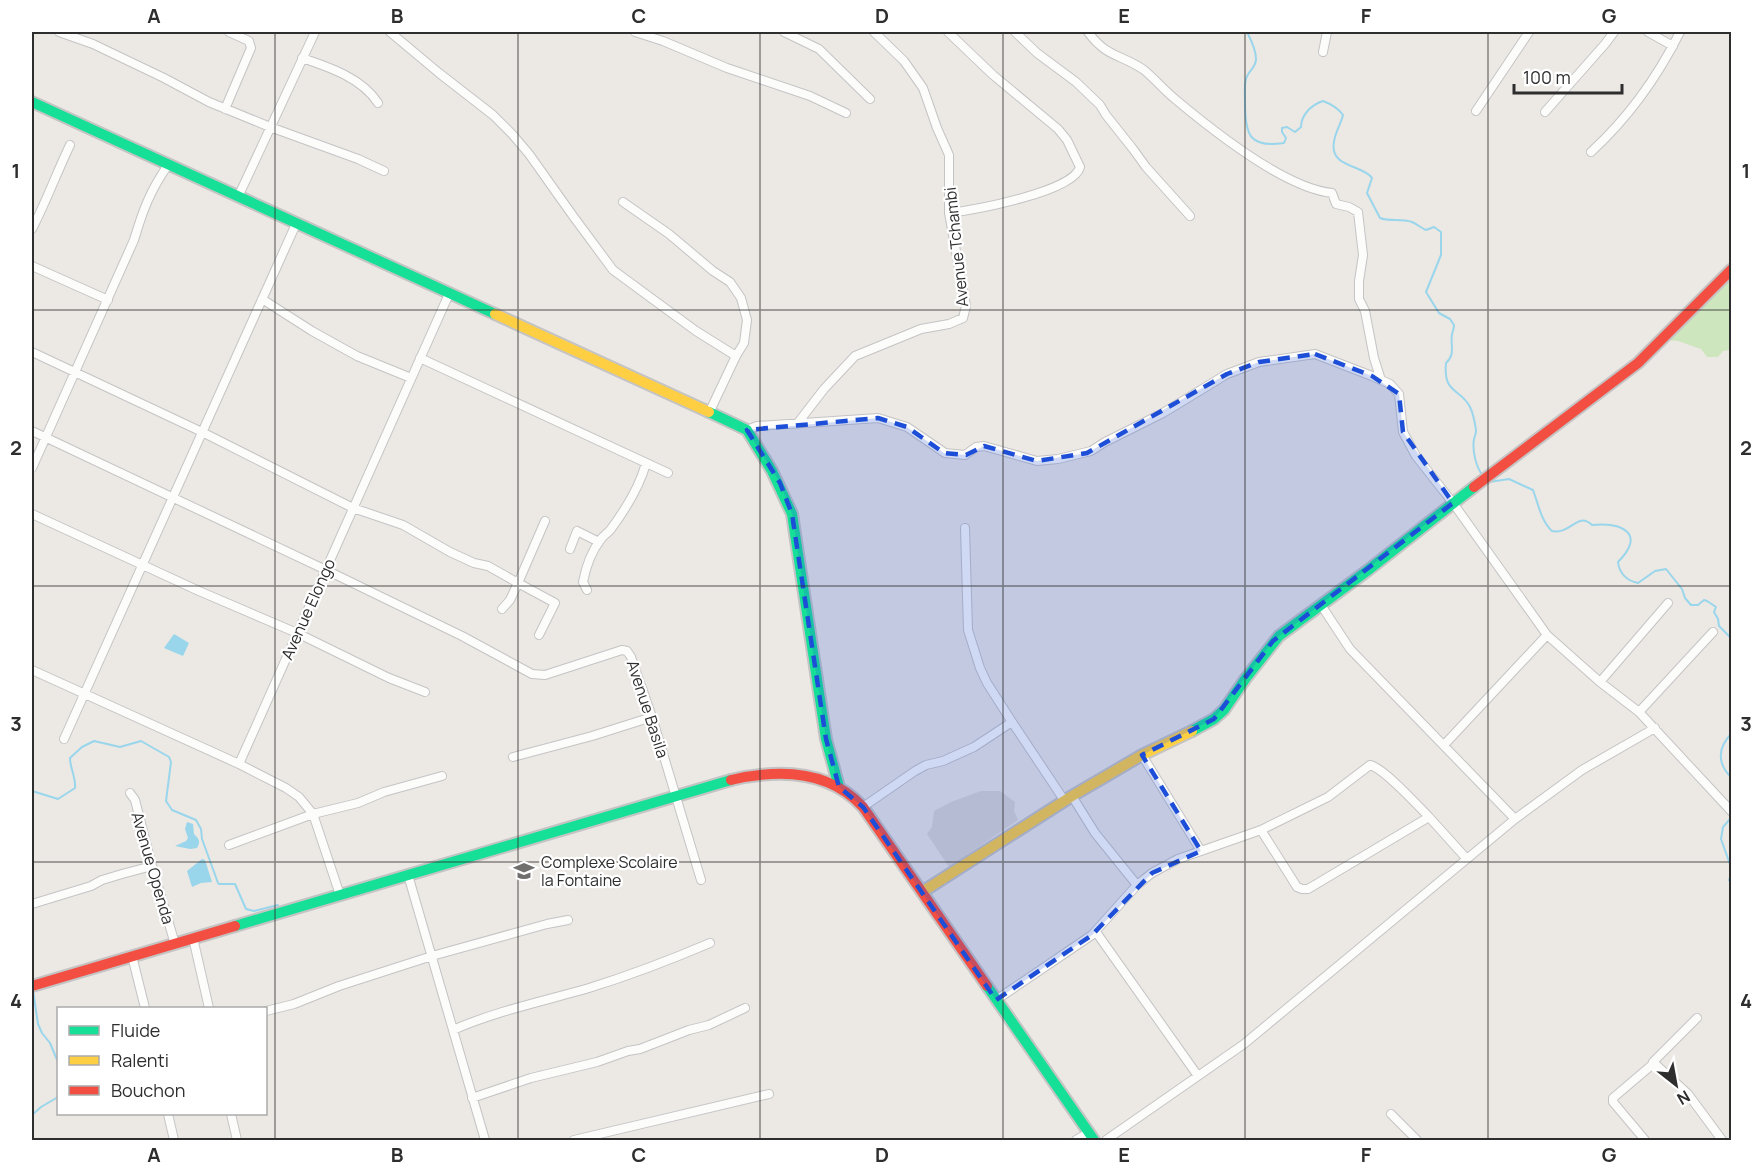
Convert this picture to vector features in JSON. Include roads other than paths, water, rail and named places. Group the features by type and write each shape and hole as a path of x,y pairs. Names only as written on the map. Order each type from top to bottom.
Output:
{"street":[{"path":"59,32 103,49 209,102 384,171"},
{"path":"225,108 251,48 249,41 229,32"},
{"path":"238,197 315,32"},
{"path":"390,32 493,115 512,134 608,264 619,275 696,331 736,356"},
{"path":"635,32 663,41 727,68 810,96 846,112"},
{"path":"784,32 819,49 870,99"},
{"name":"Avenue Tchambi","path":"797,424 824,389 855,356 921,329 949,324 963,318 966,306 949,213 949,155 923,88 904,61 874,32"},
{"path":"948,32 993,75 1058,129 1067,140 1080,167 1079,172 1066,182 1040,193 973,210 949,213"},
{"path":"1015,32 1037,53 1076,82 1100,105 1146,167 1190,216"},
{"path":"1088,32 1104,50 1147,72 1175,99 1250,157 1307,187 1332,193 1336,204 1358,212 1363,255 1359,299 1365,311 1380,380"},
{"path":"1323,52 1327,32"},
{"path":"1476,111 1529,32"},
{"path":"1545,112 1614,32"},
{"path":"1648,32 1673,46"},
{"path":"1591,152 1612,133 1657,74 1680,32"},
{"path":"302,58 329,67 355,81 378,103"},
{"path":"32,102 747,430 780,483 792,514 826,739 839,787"},
{"path":"32,229 70,145"},
{"path":"32,468 134,240 145,204 168,165"},
{"path":"623,202 669,234 713,271 730,282 741,298 747,320 744,343 709,413"},
{"path":"64,739 296,224"},
{"path":"32,266 108,300"},
{"path":"922,892 1068,798 1142,755 1214,719 1224,710 1274,641 1638,363 1731,269"},
{"name":"Avenue Elongo","path":"239,764 449,294"},
{"path":"262,299 357,356 411,378"},
{"path":"32,351 202,432 353,508 403,525 450,552 474,563 488,566 555,603 539,635"},
{"path":"747,430 757,426 881,418 907,427 945,453 965,454 976,447 984,446 1025,459 1040,461 1058,459 1091,451 1163,413 1224,375 1259,362 1315,354 1390,384 1400,394 1403,432 1416,456 1453,503 1547,635 1600,682 1639,712 1731,812"},
{"path":"420,358 668,473"},
{"path":"32,431 326,570"},
{"path":"587,590 583,582 588,561 634,492 646,463"},
{"path":"32,514 199,591 297,633 389,678 425,692"},
{"path":"502,609 510,600 545,521"},
{"path":"965,528 968,630 984,676 1011,722 1137,885"},
{"path":"570,549 577,531 599,542"},
{"name":"Avenue Basila","path":"326,570 462,636 532,674 545,675 622,650 627,651 652,717 701,880"},
{"path":"1600,682 1668,603"},
{"path":"1322,605 1350,649 1515,819"},
{"path":"1639,712 1713,632"},
{"path":"1444,745 1547,635"},
{"path":"32,670 239,764 286,788 298,797 313,814 340,895"},
{"path":"513,757 652,717"},
{"path":"863,807 915,771 974,747 1011,722"},
{"path":"1106,1140 1244,1044 1515,819 1582,770 1655,728"},
{"path":"1142,755 1201,851"},
{"path":"996,1000 1092,934 1137,885 1152,873 1178,859 1261,830 1328,796 1370,765 1374,765 1384,773 1467,858"},
{"path":"35,985 675,795 740,778 773,772 797,772 811,775 848,791 863,807 1091,1137 1076,1140"},
{"path":"229,844 313,814 358,803 384,792 442,776"},
{"name":"Avenue Openda","path":"130,793 135,800 175,944"},
{"path":"1261,830 1297,887 1308,889 1429,817"},
{"path":"32,904 152,866"},
{"path":"408,874 484,1140"},
{"path":"267,1011 294,1004 432,957 568,920"},
{"path":"1096,932 1198,1076"},
{"path":"193,938 209,1007"},
{"path":"453,1030 468,1023 655,967 710,943"},
{"path":"132,956 145,1007"},
{"path":"472,1098 531,1078 647,1047 689,1030 709,1025 746,1008"},
{"path":"1645,1140 1612,1098 1653,1064 1653,1060 1698,1018"},
{"path":"1653,1064 1688,1094 1722,1140"},
{"path":"574,1140 769,1095"},
{"path":"1391,1114 1417,1140"},
{"path":"168,1115 174,1140"},
{"path":"231,1115 237,1140"}],"water":[{"path":"174,634 189,643 183,656 164,648"},
{"path":"187,822 193,824 194,834 199,840 197,848 175,846 188,838 185,829"},
{"path":"202,859 205,860 212,882 192,887 187,871"}],"waterway":[{"path":"1247,32 1256,59 1245,82 1246,124 1252,137 1264,144 1284,143 1286,138 1282,128 1287,127 1295,132 1301,127 1303,118 1314,105 1323,101 1329,103 1343,115 1335,138 1334,150 1337,157 1372,178 1367,193 1380,218 1408,221 1426,230 1434,227 1441,232 1441,255 1426,292 1439,313 1450,319 1454,325 1452,353 1446,363 1447,381 1471,409 1476,430 1474,454 1483,476"},
{"path":"1489,482 1509,479 1533,490 1542,517 1552,531 1564,530 1582,521 1587,521 1592,525 1612,525 1621,528 1630,537 1630,544 1618,562 1624,576 1638,583 1655,571 1666,569 1691,605 1698,605 1704,600 1716,607 1714,612 1719,626 1732,639"},
{"path":"1732,733 1721,750 1721,762 1732,778"},
{"path":"32,791 58,799 75,788 70,758 82,747 94,741 120,747 141,741 169,757 171,762 166,801 172,810 196,820 218,883 235,884 246,909 254,911 278,905"},
{"path":"1730,819 1723,827 1721,839 1732,870"},
{"path":"1732,872 1729,880 1732,885"},
{"path":"33,990 38,1024 57,1060"},
{"path":"32,1115 57,1098"}],"place":[{"name":"Complexe Scolaire la Fontaine","path":"524,871"}]}
